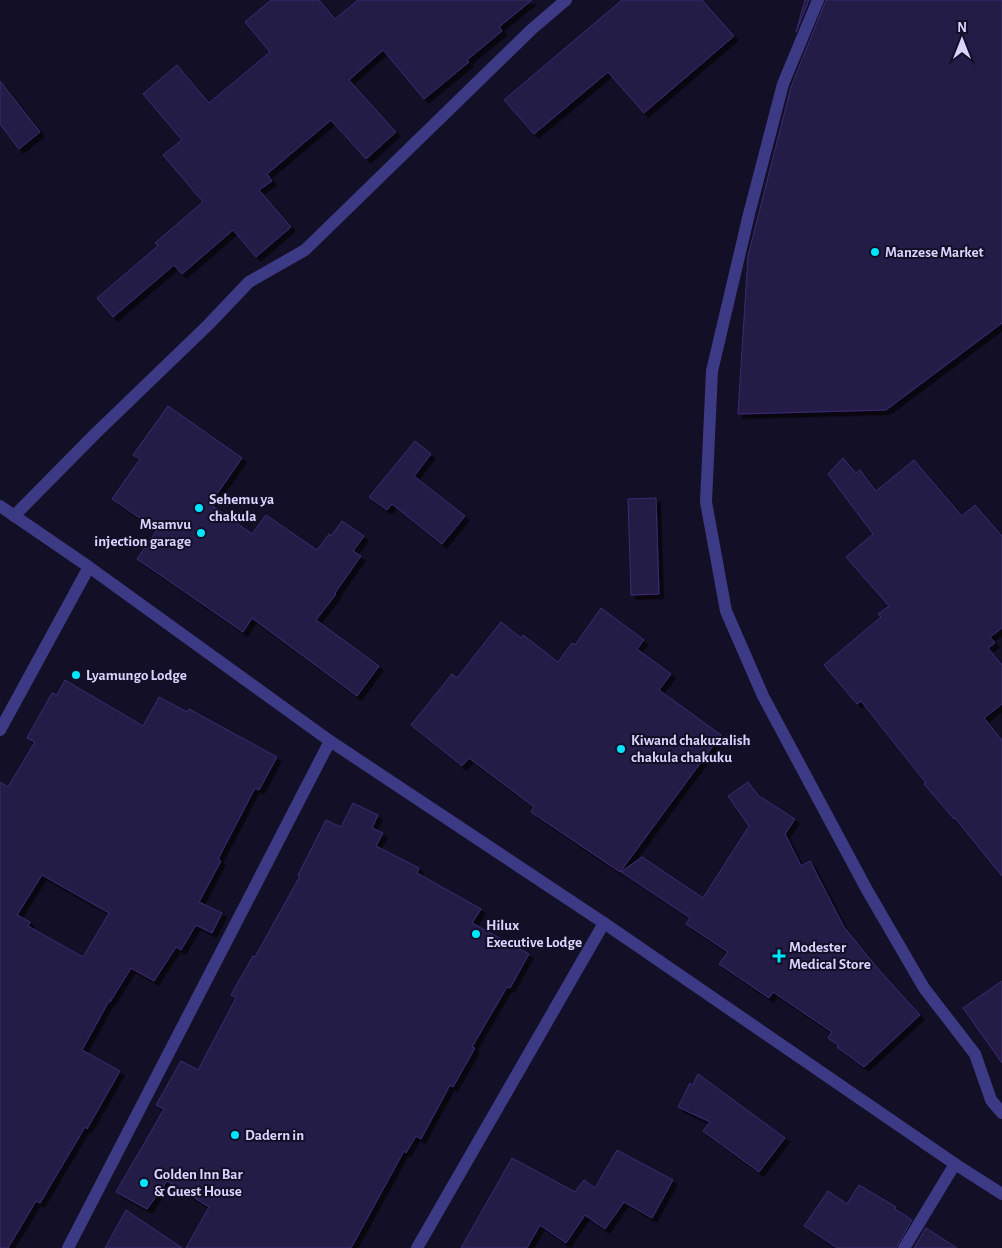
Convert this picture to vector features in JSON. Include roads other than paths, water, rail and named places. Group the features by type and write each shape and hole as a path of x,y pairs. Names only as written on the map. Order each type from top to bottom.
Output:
{"street":[{"path":"14,516 96,433 208,325 249,282 304,250 532,29 566,0"},
{"path":"818,0 783,84 749,214 712,370 706,502 726,611 763,696 867,890 924,988 975,1054 991,1100 1002,1113"},
{"path":"0,506 90,567 330,741 604,923 954,1164 1002,1194"},
{"path":"0,730 90,567"},
{"path":"68,1248 330,741"},
{"path":"417,1248 604,923"},
{"path":"904,1248 954,1164"}],"place":[{"name":"Manzese Market","path":"875,252"},
{"name":"Sehemu ya chakula","path":"199,508"},
{"name":"Msamvu injection garage","path":"201,533"},
{"name":"Lyamungo Lodge","path":"76,675"},
{"name":"Kiwand chakuzalish chakula chakuku","path":"621,749"},
{"name":"Hilux Executive Lodge","path":"476,934"},
{"name":"Modester Medical Store","path":"779,956"},
{"name":"Dadern in","path":"235,1135"},
{"name":"Golden Inn Bar & Guest House","path":"144,1183"}]}
